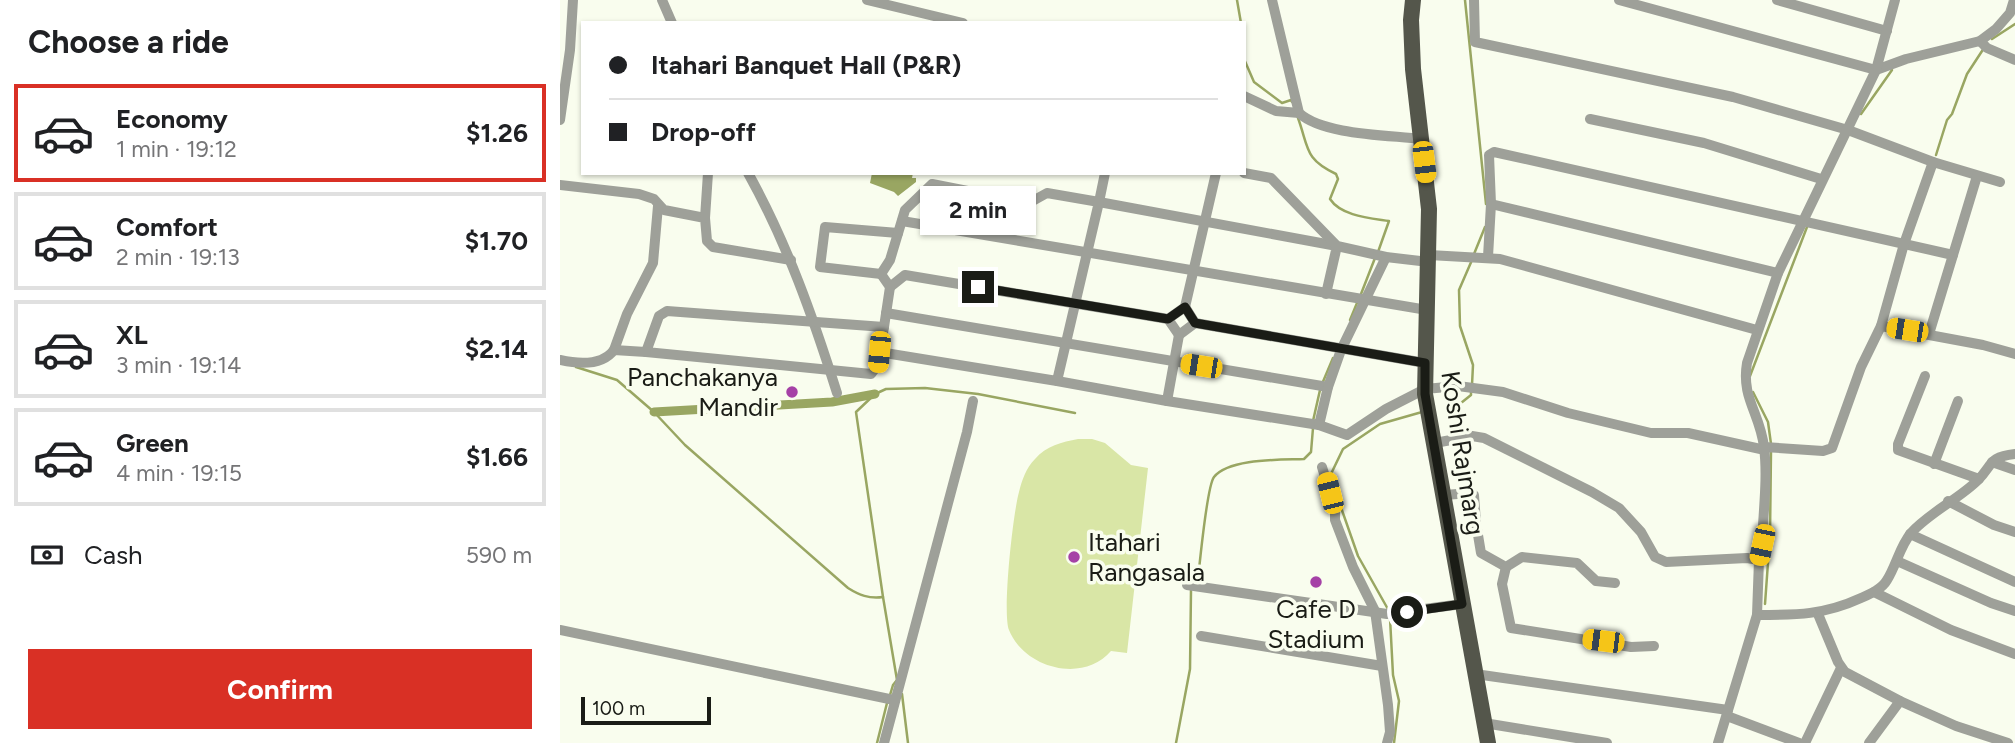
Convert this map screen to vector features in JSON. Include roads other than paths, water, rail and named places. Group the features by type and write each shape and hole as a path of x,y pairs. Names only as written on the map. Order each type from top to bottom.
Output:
{"main road":[{"name":"Koshi Rajmarg","path":"1413,0 1413,69 1429,209 1425,391 1488,743"}],"street":[{"path":"560,120 573,0"},
{"path":"662,0 671,21"},
{"path":"867,0 955,21"},
{"path":"1272,0 1295,112"},
{"path":"1474,0 1475,42 1733,97 1848,130 1933,162 2000,182"},
{"path":"1619,0 1876,70 1906,59 1980,41 2012,13 2014,0"},
{"path":"1777,0 1886,31"},
{"path":"1718,743 1757,615 1762,545 1764,449 1761,425 1746,391 1744,377 1757,330 1778,273 1821,179 1876,70 1895,0"},
{"path":"560,11 573,12"},
{"path":"1980,41 1987,48 2015,60"},
{"path":"1246,97 1276,111 1295,112 1323,127 1421,139"},
{"path":"1590,119 1704,144 1821,179"},
{"path":"1486,257 1491,204 1489,155 1494,152 1953,255"},
{"path":"879,352 1302,422 1347,435 1386,409 1425,391 1458,386 1483,388 1568,413 1651,433 1688,433 1764,449 1823,451 1832,448 1861,368 1881,326 1904,244 1933,162"},
{"path":"1246,173 1271,178 1337,246"},
{"path":"708,175 705,218 707,241 713,247 791,260"},
{"path":"749,175 769,210 791,260 837,393"},
{"path":"1057,381 1105,175"},
{"path":"890,260 905,275 1168,319 1185,307 1216,175"},
{"path":"1929,334 1977,176"},
{"path":"881,274 890,260 905,209 932,184 1029,203 1046,193 1379,256 1429,259 1486,257 1757,330"},
{"path":"560,185 639,194 654,199 664,210 705,218"},
{"path":"1491,204 1778,273"},
{"path":"560,360 577,363 600,361 608,358 614,350 627,314 653,263 658,206"},
{"path":"902,221 1427,310"},
{"path":"890,287 881,274 820,267 825,227 898,233"},
{"path":"1326,294 1337,246"},
{"path":"1316,425 1321,386 1379,256"},
{"path":"614,350 871,374 877,366 890,287 905,275"},
{"path":"1185,307 1195,323"},
{"path":"646,352 659,316 667,310 884,327"},
{"path":"886,313 1321,386"},
{"path":"1168,319 1179,335"},
{"path":"1167,401 1179,335 1195,323 1425,363"},
{"path":"1881,326 1983,345 2015,354"},
{"path":"1925,376 1898,449 1900,452 1979,479"},
{"path":"884,743 973,401"},
{"path":"1934,464 1958,401"},
{"path":"1435,443 1472,436 1484,438 1592,492 1619,508 1641,532 1655,557 1666,562 1747,558 1759,560"},
{"path":"1757,615 1818,614 1874,592 1886,583 1910,534 1948,501 1979,479 1992,462 2015,454"},
{"path":"1992,462 2015,470"},
{"path":"1322,467 1335,509 1335,520 1353,567 1375,611 1388,705 1390,732 1387,743"},
{"path":"1444,495 1474,495 1481,553 1506,567"},
{"path":"1948,501 1994,525 2015,532"},
{"path":"1910,534 2015,582"},
{"path":"1615,583 1596,581 1577,563 1522,557 1506,567 1502,584 1511,628 1631,647 1654,646"},
{"path":"1897,561 2015,611"},
{"path":"1187,585 1392,613 1462,604"},
{"path":"1874,592 1951,630 2015,654"},
{"path":"1818,614 1840,668 1900,701 1956,726 2008,743"},
{"path":"560,630 894,699"},
{"path":"1201,636 1381,666"},
{"path":"1805,743 1840,668"},
{"path":"1475,674 1727,713 1799,743"},
{"path":"1869,743 1900,701"},
{"path":"1484,723 1607,743"}],"waterway":[{"path":"1237,0 1241,21"},
{"path":"1465,0 1486,204"},
{"path":"1992,39 2015,24"},
{"path":"1936,155 1947,120 1952,114 1967,74 1984,48"},
{"path":"1246,64 1254,82 1282,103 1292,102"},
{"path":"1861,114 1892,70"},
{"path":"1298,118 1313,158 1336,174 1338,179 1330,199 1335,205 1356,215 1389,221 1378,252"},
{"path":"1474,254 1485,227"},
{"path":"1750,376 1807,227"},
{"path":"1361,294 1375,258"},
{"path":"1472,260 1459,290 1460,326 1473,365 1472,385"},
{"path":"1350,320 1357,303"},
{"path":"1322,384 1333,358"},
{"path":"576,367 617,380 654,412 685,445 848,588 864,596 883,597 897,680 890,695"},
{"path":"883,597 856,412 875,394 886,389 925,388 978,394 1075,413"},
{"path":"1313,421 1320,390"},
{"path":"1446,408 1461,403 1471,392"},
{"path":"1753,392 1768,422 1771,444"},
{"path":"654,412 832,402 875,394"},
{"path":"1389,611 1358,556 1330,476 1343,449 1380,424 1422,412"},
{"path":"1198,579 1206,508 1214,477 1231,466 1243,463 1304,459 1311,452 1313,428"},
{"path":"1765,604 1770,535 1771,451"},
{"path":"1176,743 1190,669 1191,590"},
{"path":"1390,618 1393,675 1399,701 1394,743"},
{"path":"902,694 908,743"},
{"path":"877,743 887,703"}],"place":[{"name":"Panchakanya Mandir","path":"792,392"},
{"name":"Itahari Rangasala","path":"1074,557"},
{"name":"Cafe D Stadium","path":"1316,582"}]}
